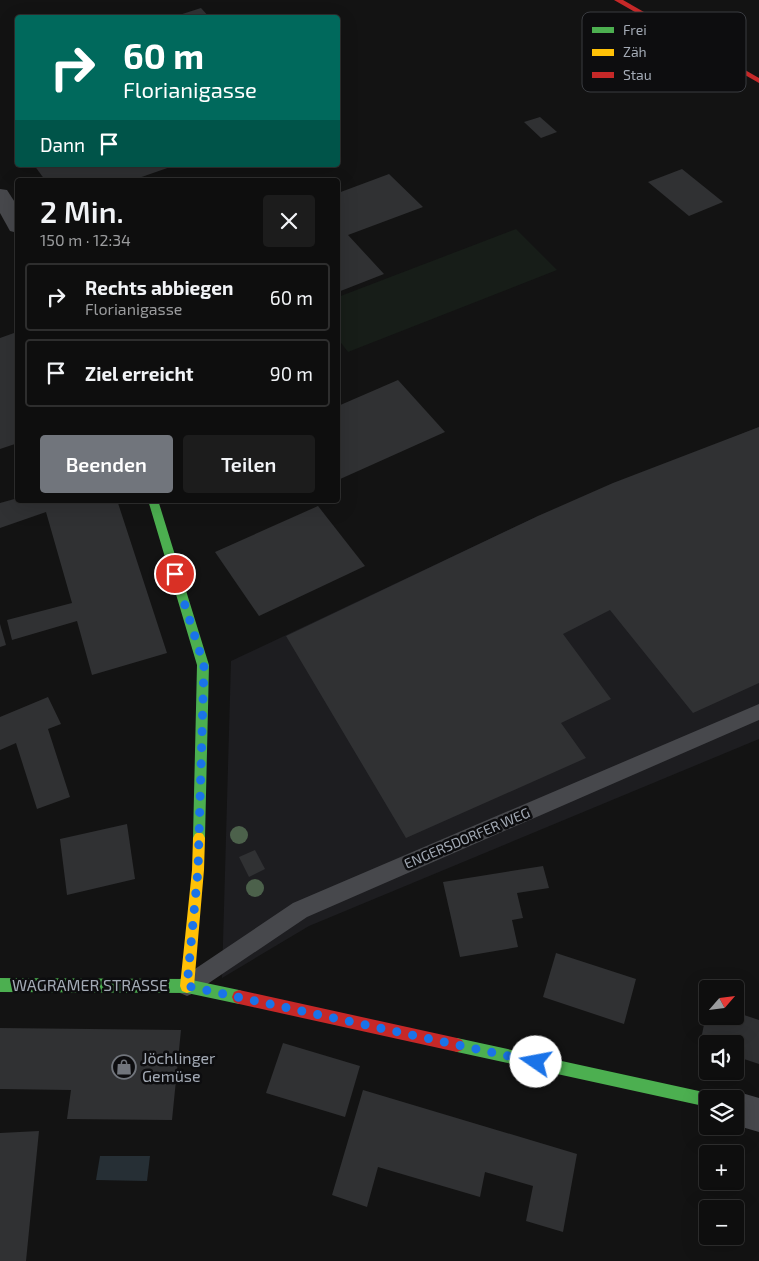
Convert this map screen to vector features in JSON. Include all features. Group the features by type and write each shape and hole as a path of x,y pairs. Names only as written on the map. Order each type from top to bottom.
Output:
{"street":[{"path":"618,0 639,12"},
{"path":"746,74 759,81"},
{"path":"0,195 15,221"},
{"path":"154,503 204,665 198,870 187,986"},
{"name":"WAGRAMER STRASSE","path":"0,985 187,986 699,1098"},
{"path":"744,1111 759,1115"}],"lane":[{"name":"ENGERSDORFER WEG","path":"187,986 300,910 759,712"}],"shaded area":[{"path":"516,229 557,270 348,352 340,342 340,296"},
{"path":"759,427 759,739 309,926 222,978 231,661 538,516"},
{"path":"100,1156 150,1156 147,1181 96,1180"}],"building":[{"path":"201,8 207,15 179,15"},
{"path":"540,117 557,132 541,138 524,122"},
{"path":"35,167 170,167 139,178 44,178"},
{"path":"682,169 723,202 689,216 648,182"},
{"path":"389,174 423,207 348,235 384,274 340,291 340,192"},
{"path":"15,334 15,444 0,449 0,338"},
{"path":"398,380 445,432 340,479 340,405"},
{"path":"759,427 759,683 693,713 610,610 563,634 611,699 561,723 586,758 406,838 286,636 538,516 613,483"},
{"path":"15,499 15,503 118,503 167,653 92,675 77,621 12,640 7,620 72,603 46,512 0,528 0,503"},
{"path":"318,506 365,566 259,616 215,552"},
{"path":"0,624 6,645 0,647"},
{"path":"48,697 61,724 48,729 70,797 37,809 16,743 0,750 0,717"},
{"path":"127,824 135,879 67,895 60,839"},
{"path":"255,850 265,869 249,877 239,857"},
{"path":"543,866 549,888 517,893 523,918 512,920 518,947 460,957 443,882"},
{"path":"556,953 636,979 624,1024 543,997"},
{"path":"744,1015 759,1020 759,1064 744,1059 744,1035 702,1035 704,1025 744,1025"},
{"path":"0,1028 181,1030 172,1120 67,1119 71,1090 0,1089"},
{"path":"283,1043 360,1066 345,1117 266,1093"},
{"path":"363,1090 577,1154 563,1232 526,1221 533,1186 485,1172 480,1197 378,1167 367,1207 332,1195"},
{"path":"39,1131 26,1261 0,1261 0,1133"}],"traffic: fast":[{"path":"154,503 203,665 199,838"},
{"path":"0,985 187,986 239,997"},
{"path":"457,1045 699,1098"}],"traffic: slow":[{"path":"187,986 198,870 199,838"}],"traffic: jam":[{"path":"618,0 639,12"},
{"path":"746,74 759,81"},
{"path":"239,997 457,1045"}],"place":[{"name":"Jöchlinger Gemüse","path":"124,1067"}],"route":[{"path":"175,574 204,665 198,870 187,986 536,1062"}]}
